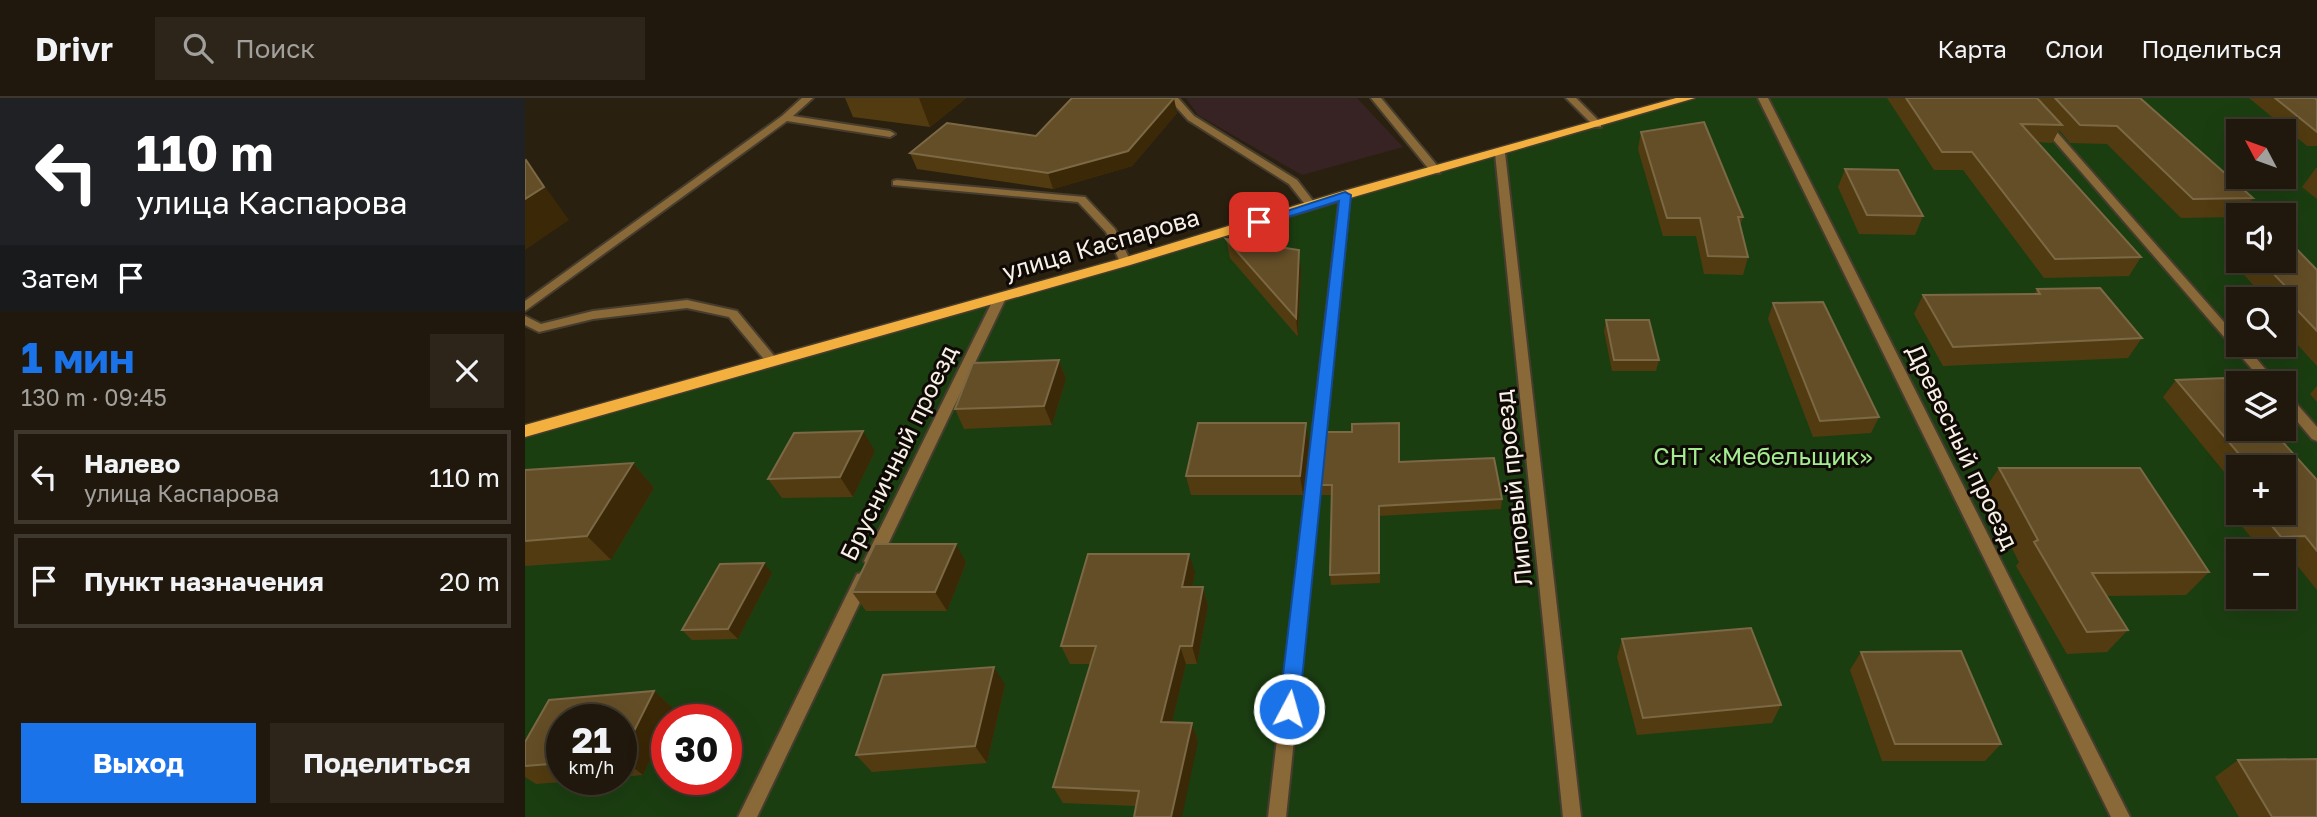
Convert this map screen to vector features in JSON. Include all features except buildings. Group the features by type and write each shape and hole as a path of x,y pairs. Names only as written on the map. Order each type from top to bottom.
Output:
{"main road":[{"name":"улица Каспарова","path":"530,430 771,360 1000,298 1345,195 1689,98"}],"street":[{"path":"525,307 785,118 808,98"},
{"path":"1173,98 1191,118 1293,182 1312,206"},
{"path":"1376,98 1436,171"},
{"path":"1571,98 1598,125"},
{"name":"Древесный проезд","path":"1763,98 2120,817"},
{"path":"2022,98 2261,371"},
{"path":"785,118 890,134"},
{"name":"Липовый проезд","path":"1500,153 1573,817"},
{"path":"897,183 1081,200 1111,231 1125,262"},
{"path":"1277,817 1345,195"},
{"name":"Брусничный проезд","path":"747,817 1000,298"},
{"path":"525,320 540,328 593,315 687,304 733,314 771,360"},
{"path":"2296,412 2317,436"},
{"path":"525,440 530,430"}],"shaded area":[{"path":"1186,98 1357,98 1403,147 1302,175 1198,115"}],"green space":[{"name":"СНТ «Мебельщик»","path":"1689,98 2317,98 2317,817 525,817 525,431"}],"route":[{"path":"1259,222 1345,195 1289,709"}]}
